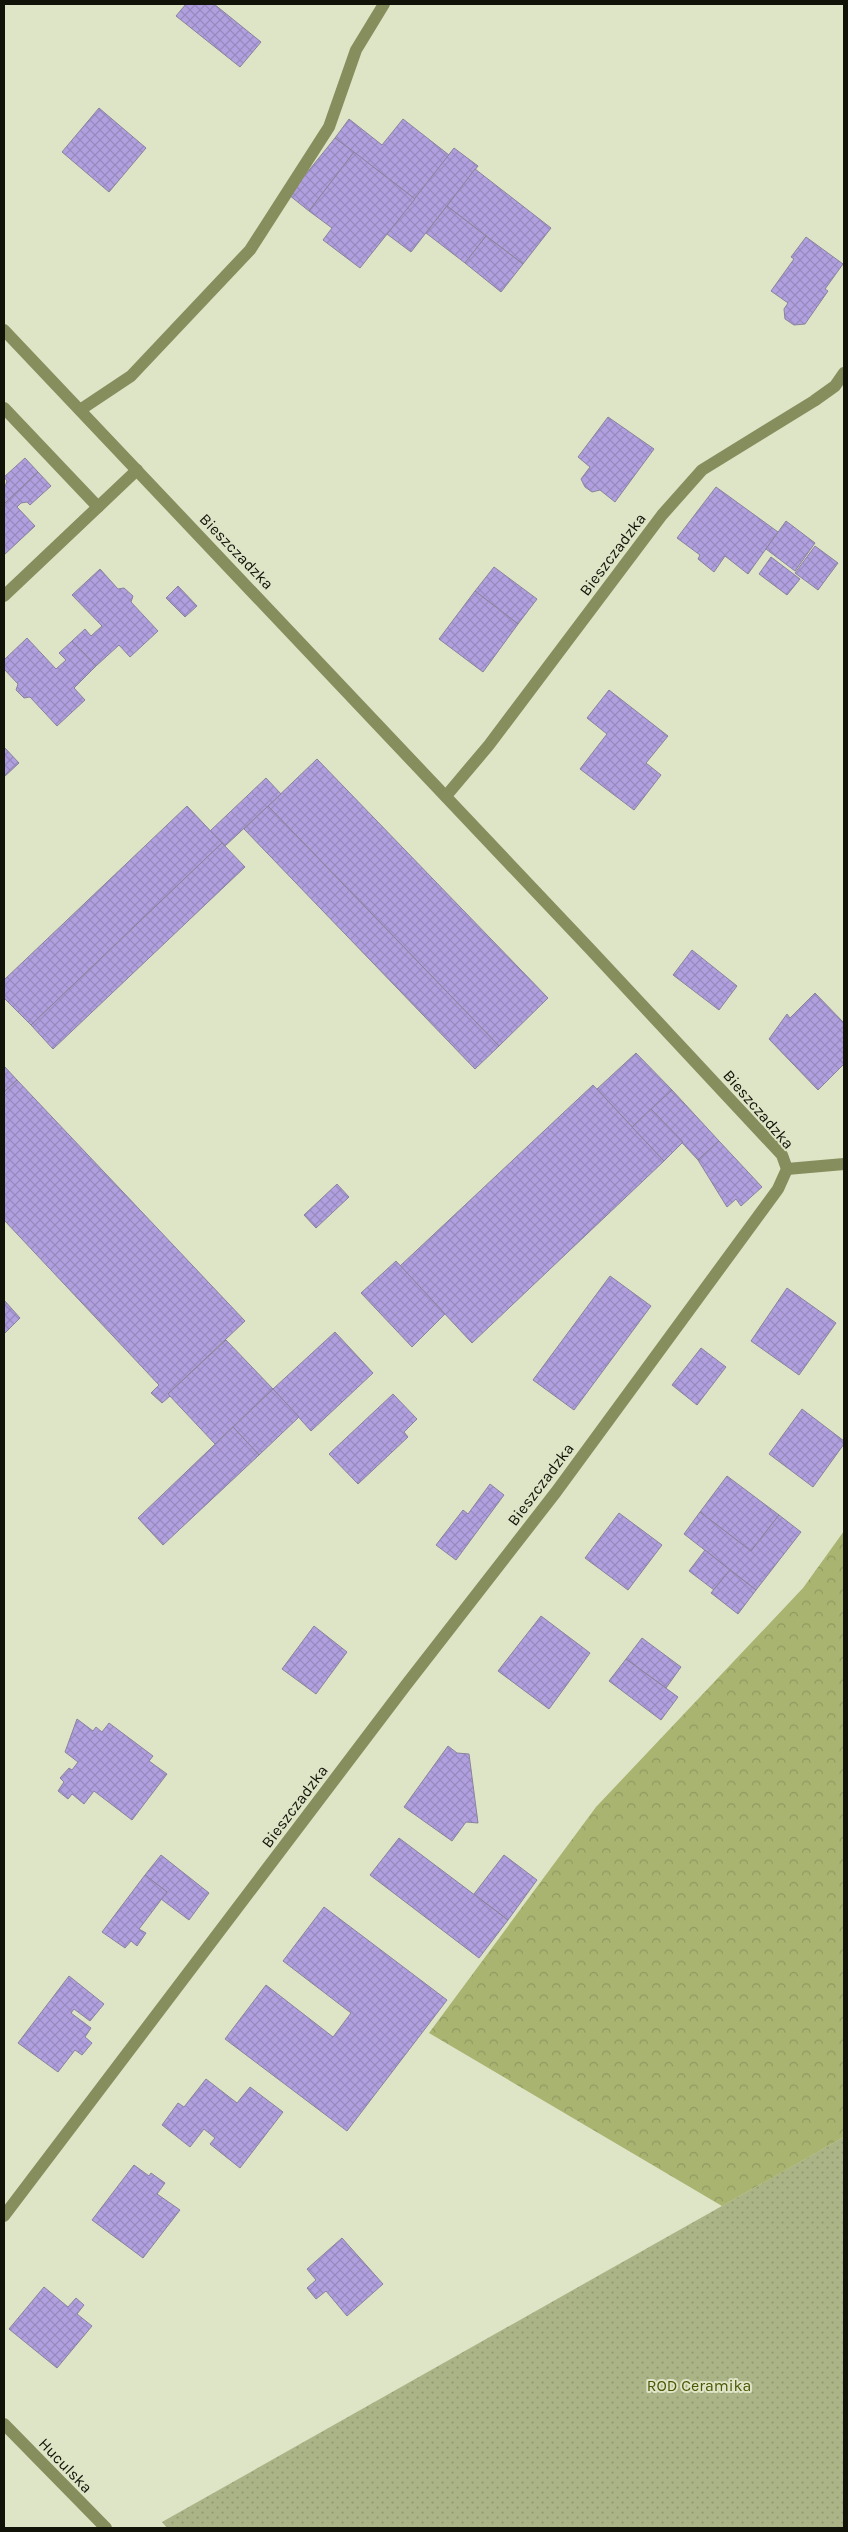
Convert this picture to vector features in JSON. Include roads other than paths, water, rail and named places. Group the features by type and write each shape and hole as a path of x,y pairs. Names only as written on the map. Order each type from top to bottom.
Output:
{"street":[{"path":"80,410 131,376 250,250 328,127 356,50 384,4"},
{"name":"Bieszczadzka","path":"4,330 446,796 782,1155 787,1168 778,1189 556,1492 406,1685 4,2216"},
{"name":"Bieszczadzka","path":"446,796 489,745 662,515 702,470 814,401 835,386 844,373"},
{"path":"4,408 98,507"},
{"path":"4,596 137,470"},
{"path":"787,1168 844,1164"},
{"name":"Huculska","path":"4,2424 106,2528"}],"park label":[{"name":"ROD Ceramika","path":"699,2385"}]}
